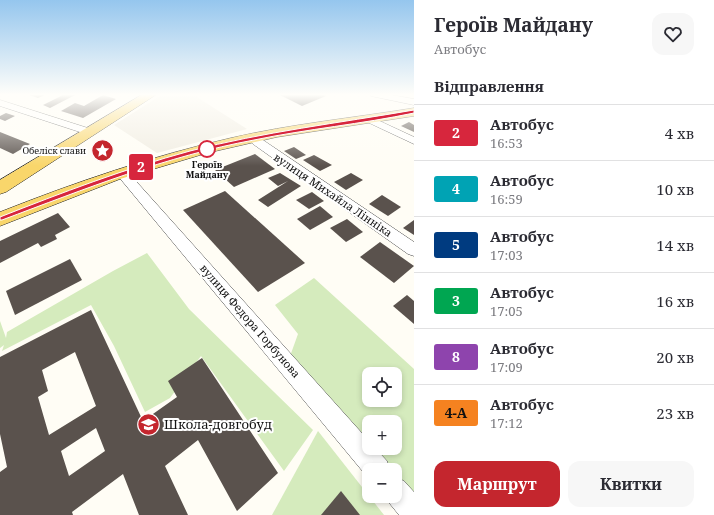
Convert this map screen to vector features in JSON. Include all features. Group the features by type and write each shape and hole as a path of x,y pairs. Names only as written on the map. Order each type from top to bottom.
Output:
{"main road":[{"path":"0,188 112,118"},
{"path":"0,219 122,173 176,156 253,138 375,118"}],"street":[{"path":"47,118 90,132"},
{"path":"369,119 414,140"},
{"name":"вулиця Михайла Лінніка","path":"253,138 414,250"},
{"name":"вулиця Федора Горбунова","path":"122,173 372,463"},
{"path":"402,498 414,512"}],"green space":[{"path":"147,253 189,309 313,430 284,471 201,356 170,398 145,412 114,346 91,305 2,351 4,345 0,348 0,321 6,338 7,332"},
{"path":"314,278 414,369 414,502 402,488 402,463 380,463 373,455 402,455 402,415 362,415 362,443 289,359 298,334 275,305"},
{"path":"318,431 362,487 362,503 375,503 384,515 272,515"}],"shaded area":[{"path":"125,118 230,118 247,129 157,153 114,125"}],"building":[{"path":"0,118 11,118 5,121"},
{"path":"409,122 414,125 414,132 401,126"},
{"path":"0,132 30,144 13,154 0,148"},
{"path":"294,147 306,155 296,159 284,151"},
{"path":"255,154 275,169 234,187 215,170"},
{"path":"314,155 332,165 320,171 303,160"},
{"path":"280,173 301,186 268,207 258,200 288,181 278,186 268,178"},
{"path":"351,173 363,180 346,190 334,182"},
{"path":"225,191 305,263 258,292 183,210"},
{"path":"312,192 324,201 309,209 296,200"},
{"path":"382,195 401,207 388,216 369,204"},
{"path":"320,206 333,217 310,230 297,219"},
{"path":"58,213 70,227 55,235 57,239 41,247 38,243 0,263 0,241"},
{"path":"347,219 363,232 346,242 330,228"},
{"path":"414,220 414,235 403,228"},
{"path":"380,242 414,266 394,283 360,257"},
{"path":"70,259 82,280 15,315 6,291"},
{"path":"407,295 414,301 414,324 393,306"},
{"path":"91,310 143,421 177,397 168,381 202,358 278,473 237,511 198,440 165,466 188,515 139,515 123,474 72,512 73,515 0,515 0,472 7,467 0,434 0,357","holes":["75,352 96,406 49,435 38,397 48,391 42,370","96,428 105,451 69,476 61,451"]},
{"path":"341,491 360,515 321,515"}],"bus line":[{"name":"2","path":"0,219 111,176 192,152 253,138 377,118"}],"place":[{"name":"Героїв Майдану","path":"207,149"},
{"name":"Обеліск слави","path":"102,151"},
{"name":"Школа-довгобуд","path":"148,424"}]}
